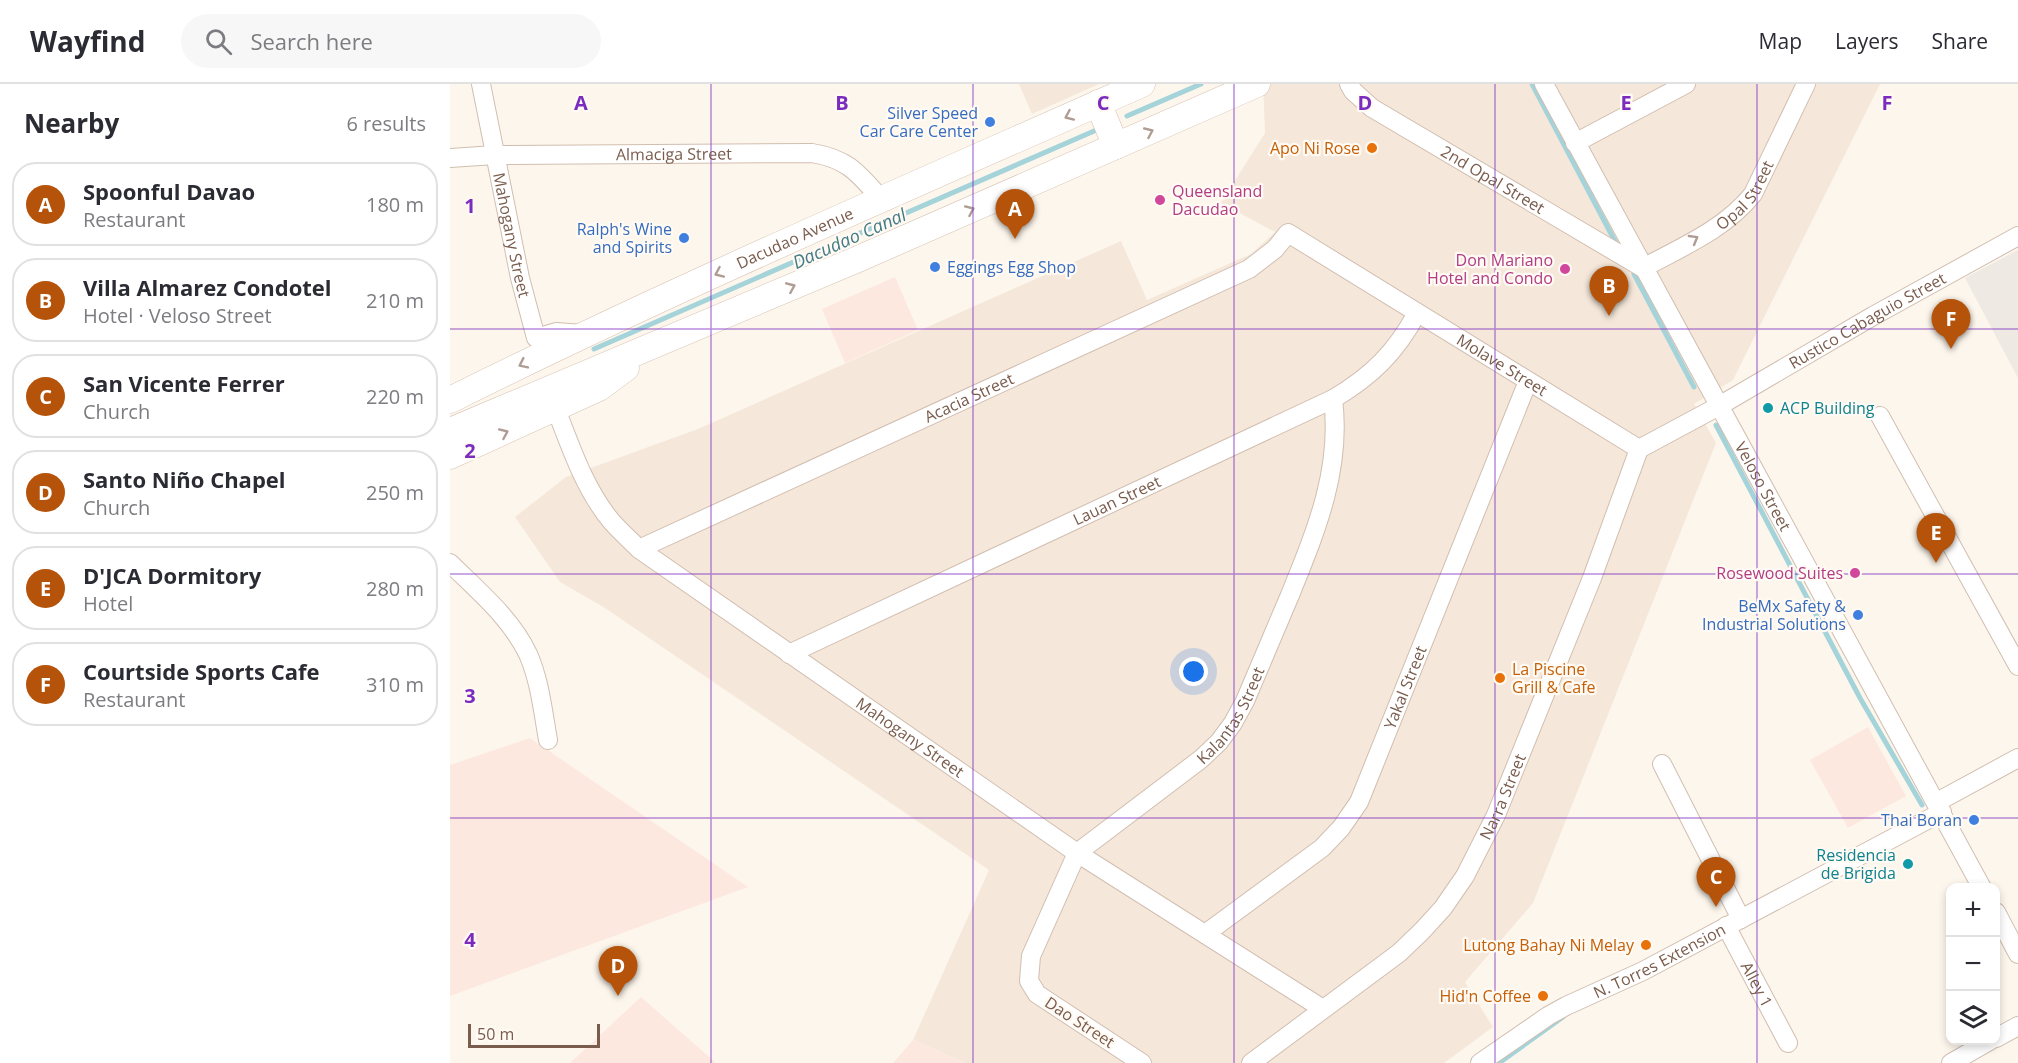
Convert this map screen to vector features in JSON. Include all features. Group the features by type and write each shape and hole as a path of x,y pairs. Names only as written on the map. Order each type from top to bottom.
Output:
{"main road":[{"name":"Dacudao Avenue","path":"450,400 584,334 1142,84"},
{"path":"450,431 641,352 1257,84"},
{"path":"1098,103 1116,146"},
{"path":"450,456 556,409 613,379 641,352"}],"street":[{"name":"Mahogany Street","path":"481,84 524,294 536,338 556,332 584,334"},
{"name":"2nd Opal Street","path":"1349,84 1353,91 1372,108 1644,268"},
{"name":"Veloso Street","path":"1544,84 1979,883"},
{"path":"1575,143 1686,84"},
{"name":"Opal Street","path":"1644,268 1728,220 1740,210 1753,194 1806,84"},
{"name":"Almaciga Street","path":"450,158 495,155 812,153 844,162 859,174 881,199"},
{"name":"Molave Street","path":"1288,233 1639,449"},
{"name":"Acacia Street","path":"639,549 1249,269 1264,259 1288,233"},
{"name":"Rustico Cabaguio Street","path":"1719,406 1873,316 2018,236"},
{"name":"Lauan Street","path":"789,654 1333,399 1359,384 1379,366 1394,350 1417,313"},
{"name":"Yakal Street","path":"1205,934 1322,848 1341,828 1359,802 1528,381"},
{"name":"Kalantas Street","path":"1028,973 1034,946 1077,853 1181,776 1219,742 1245,701 1320,520 1333,467 1336,420 1333,399"},
{"path":"1639,449 1719,406"},
{"name":"Mahogany Street","path":"556,409 580,470 593,495 612,522 639,549 1077,853 1323,1010"},
{"path":"1880,416 2018,666"},
{"name":"Narra Street","path":"1251,1063 1399,953 1443,908 1479,851 1496,815 1587,589 1639,449"},
{"path":"450,562 503,617 527,653 538,688 548,740"},
{"name":"N. Torres Extension","path":"1480,1063 1566,1006 1643,971 1734,923 1939,807 2018,758"},
{"name":"Alley 1","path":"1662,764 1788,1043"},
{"path":"2000,921 2018,954"},
{"name":"Dao Street","path":"1028,973 1029,981 1037,994 1142,1063"},
{"path":"2000,1035 2018,1026"},
{"path":"1951,1063 1984,1045"}],"shaded area":[{"path":"1019,84 1099,84 1032,114"},
{"path":"1263,84 1880,84 1733,380 1694,404 1716,443 1533,903 1465,982 1493,1027 1444,1063 965,1063 913,1040 989,870 605,608 560,582 515,517 566,477 698,429 1121,241 1147,300 1251,254 1275,232 1221,203 1265,133"},
{"path":"2018,250 2018,378 1965,278"},
{"path":"895,277 918,330 845,363 822,309"},
{"path":"1868,727 1906,796 1848,828 1810,760"},
{"path":"530,738 748,887 450,996 450,765"},
{"path":"641,997 716,1063 570,1063"},
{"path":"913,1040 965,1063 893,1063"}],"waterway":[{"name":"Dacudao Canal","path":"1127,116 1201,84"},
{"path":"1532,84 1618,247"},
{"name":"Dacudao Canal","path":"594,349 1101,128"},
{"path":"1634,274 1694,387"},
{"path":"1716,425 1860,698 1922,805"},
{"path":"1499,1063 1563,1017"}],"place":[{"name":"Silver Speed Car Care Center","path":"990,122"},
{"name":"Apo Ni Rose","path":"1372,148"},
{"name":"Queensland Dacudao","path":"1160,200"},
{"name":"Ralph's Wine and Spirits","path":"684,238"},
{"name":"Spoonful Davao","path":"1015,239"},
{"name":"Eggings Egg Shop","path":"935,267"},
{"name":"Don Mariano Hotel and Condo","path":"1565,269"},
{"name":"Villa Almarez Condotel","path":"1609,316"},
{"name":"Courtside Sports Cafe","path":"1951,349"},
{"name":"ACP Building","path":"1768,408"},
{"name":"D'JCA Dormitory","path":"1936,563"},
{"name":"Rosewood Suites","path":"1855,573"},
{"name":"BeMx Safety & Industrial Solutions","path":"1858,615"},
{"name":"La Piscine Grill & Cafe","path":"1500,678"},
{"name":"Thai Boran","path":"1974,820"},
{"name":"Residencia de Brigida","path":"1908,864"},
{"name":"San Vicente Ferrer","path":"1716,907"},
{"name":"Lutong Bahay Ni Melay","path":"1646,945"},
{"name":"Santo Niño Chapel","path":"618,996"},
{"name":"Hid'n Coffee","path":"1543,996"}]}
